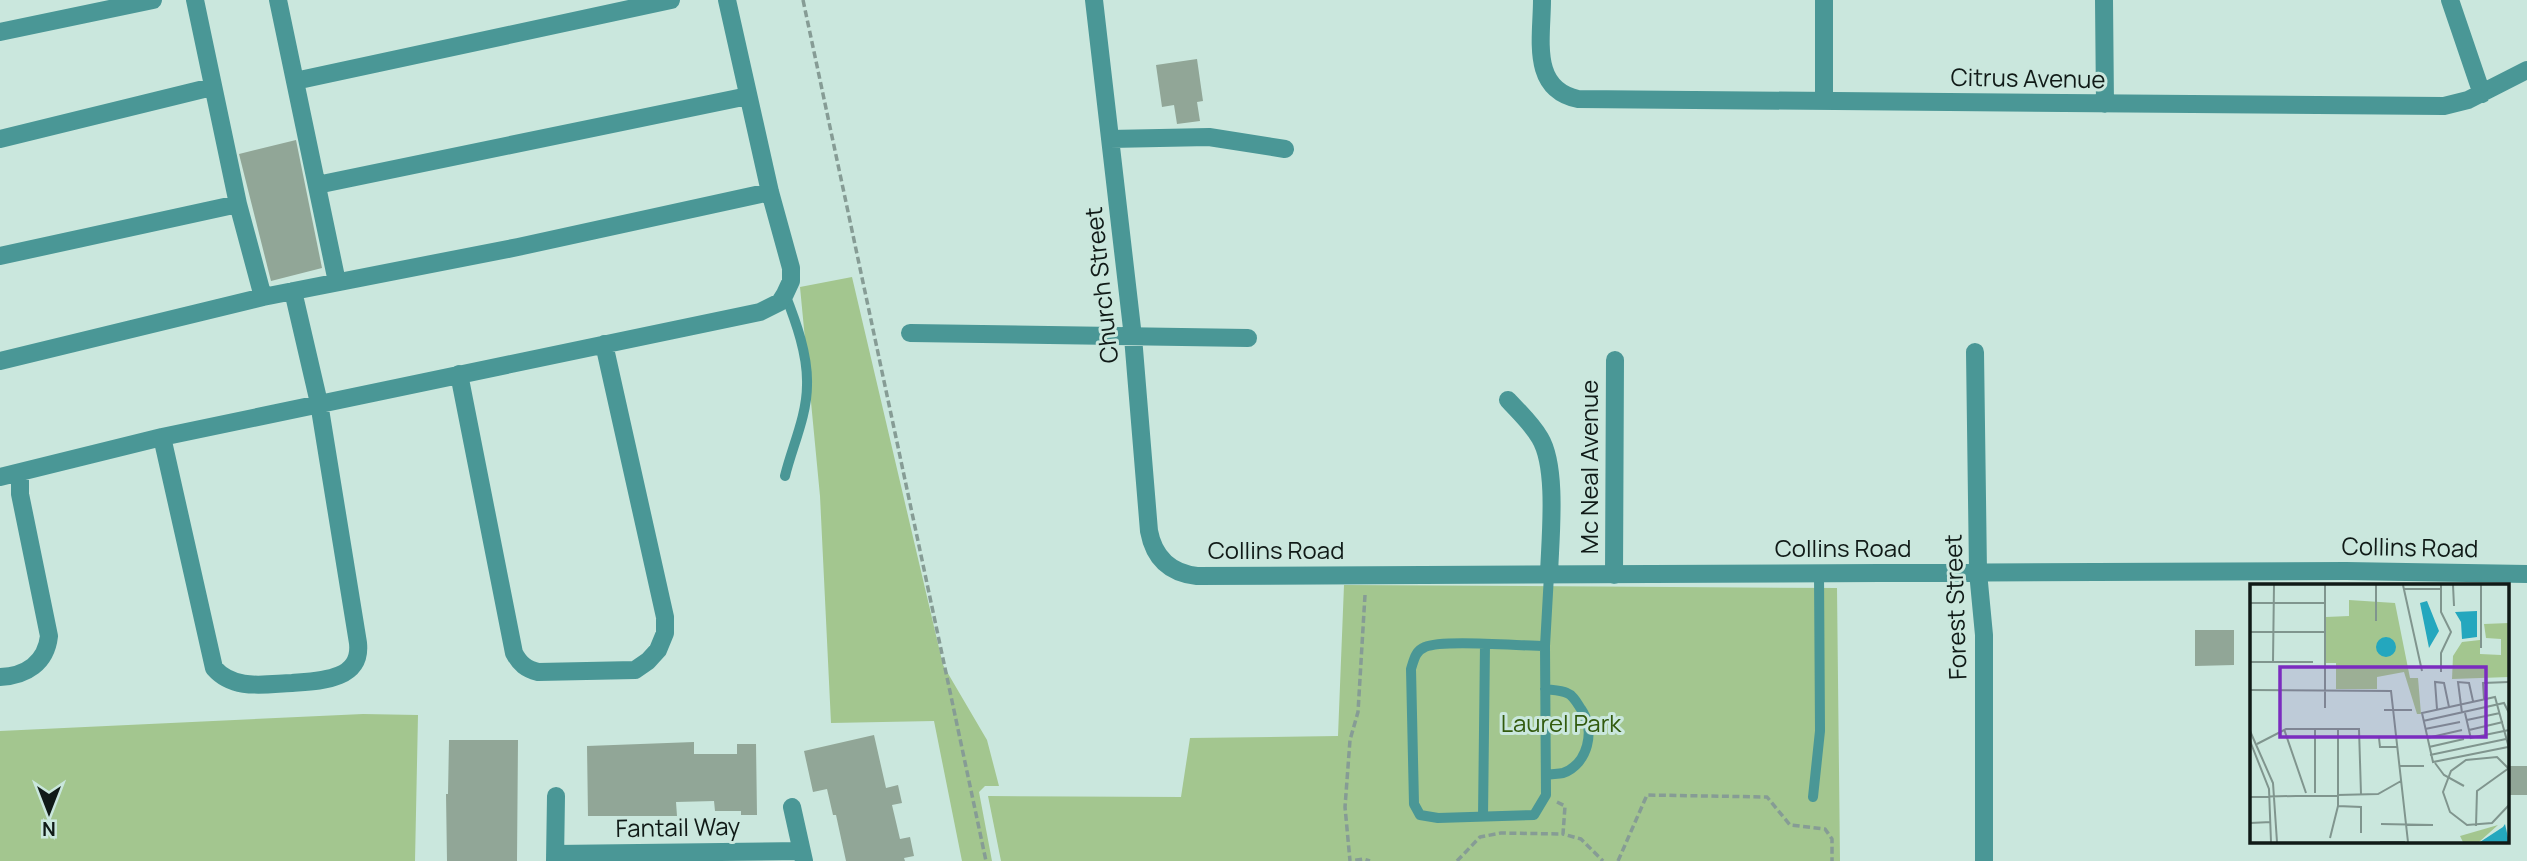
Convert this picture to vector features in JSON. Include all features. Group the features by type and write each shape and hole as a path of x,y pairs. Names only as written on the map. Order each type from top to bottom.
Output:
{"street":[{"path":"0,32 153,0"},
{"path":"195,0 238,204 263,297"},
{"path":"278,0 337,282"},
{"path":"295,82 671,0"},
{"path":"0,477 162,437 760,312 780,302 791,281 791,268 770,192 727,0"},
{"name":"Church Street","path":"1094,0 1133,337 1149,531 1154,549 1163,561"},
{"name":"Citrus Avenue","path":"1542,0 1543,61 1547,81 1554,90 1566,97 1578,99 2444,106 2482,94 2527,70"},
{"path":"1824,0 1824,100"},
{"path":"2105,0 2105,104"},
{"path":"2451,0 2482,94"},
{"path":"0,139 212,87"},
{"path":"317,185 748,96"},
{"path":"1110,139 1209,137 1285,149"},
{"path":"0,361 293,290 518,247 770,192"},
{"path":"0,256 238,204"},
{"path":"162,437 214,668 226,679 243,684 330,680 350,667 355,661 358,648 319,403 293,290"},
{"path":"910,333 1248,338"},
{"path":"459,374 514,653 519,662 527,669 538,672 629,671 648,661 658,650 665,632 665,617 604,344"},
{"name":"Forest Street","path":"1975,352 1978,572 1984,635 1984,861"},
{"name":"Mc Neal Avenue","path":"1614,575 1615,360"},
{"path":"1508,400 1536,432 1548,457 1549,575"},
{"path":"0,677 16,675 34,667 45,654 48,645 48,627 20,494 20,472"},
{"name":"Collins Road","path":"1163,561 1178,572 1198,576 2346,571 2527,574"},
{"path":"555,858 556,796"},
{"path":"792,807 803,856"},
{"name":"Fantail Way","path":"555,858 803,856"}],"lane":[{"path":"785,294 799,337 807,385 801,421 785,476"},
{"path":"1813,797 1820,731 1819,574"},
{"path":"1545,646 1448,643 1426,646 1416,653 1411,669 1414,804 1420,815 1438,818 1534,816 1546,795 1545,646 1549,575"},
{"path":"1483,817 1485,645"},
{"path":"1545,689 1567,693 1573,698 1586,715 1589,733 1586,753 1574,765 1563,772 1546,775"}],"path":[{"path":"803,0 986,861"},
{"path":"1365,575 1358,712 1350,740 1345,807 1350,861 1370,861"},
{"path":"1546,795 1565,806 1563,834"},
{"path":"1618,861 1647,795 1768,797 1790,825 1825,828 1832,839 1832,861"},
{"path":"1457,861 1480,837 1501,834 1563,834 1581,839 1603,861"}],"green space":[{"path":"852,277 943,665 987,740 999,786 985,786 979,792 992,861 962,861 934,721 831,723 820,496 800,287"},
{"name":"Laurel Park","path":"1344,585 1837,588 1840,861 1001,861 988,796 1181,797 1190,738 1338,736"},
{"path":"363,714 418,715 415,861 0,861 0,731"}],"building":[{"path":"1197,59 1203,101 1197,102 1200,121 1177,124 1174,105 1162,107 1156,65"},
{"path":"296,140 322,268 271,281 239,154"},
{"path":"2195,630 2234,630 2234,665 2195,666"},
{"path":"874,735 886,788 898,785 902,803 892,805 900,839 910,837 914,856 904,858 905,861 846,861 827,789 813,792 804,751"},
{"path":"449,740 518,740 517,861 447,861 446,794"},
{"path":"694,742 694,754 737,754 737,744 756,744 757,815 741,815 741,811 715,811 714,801 676,802 677,816 588,816 587,746"},
{"path":"2510,766 2527,766 2527,795 2510,795"}]}
